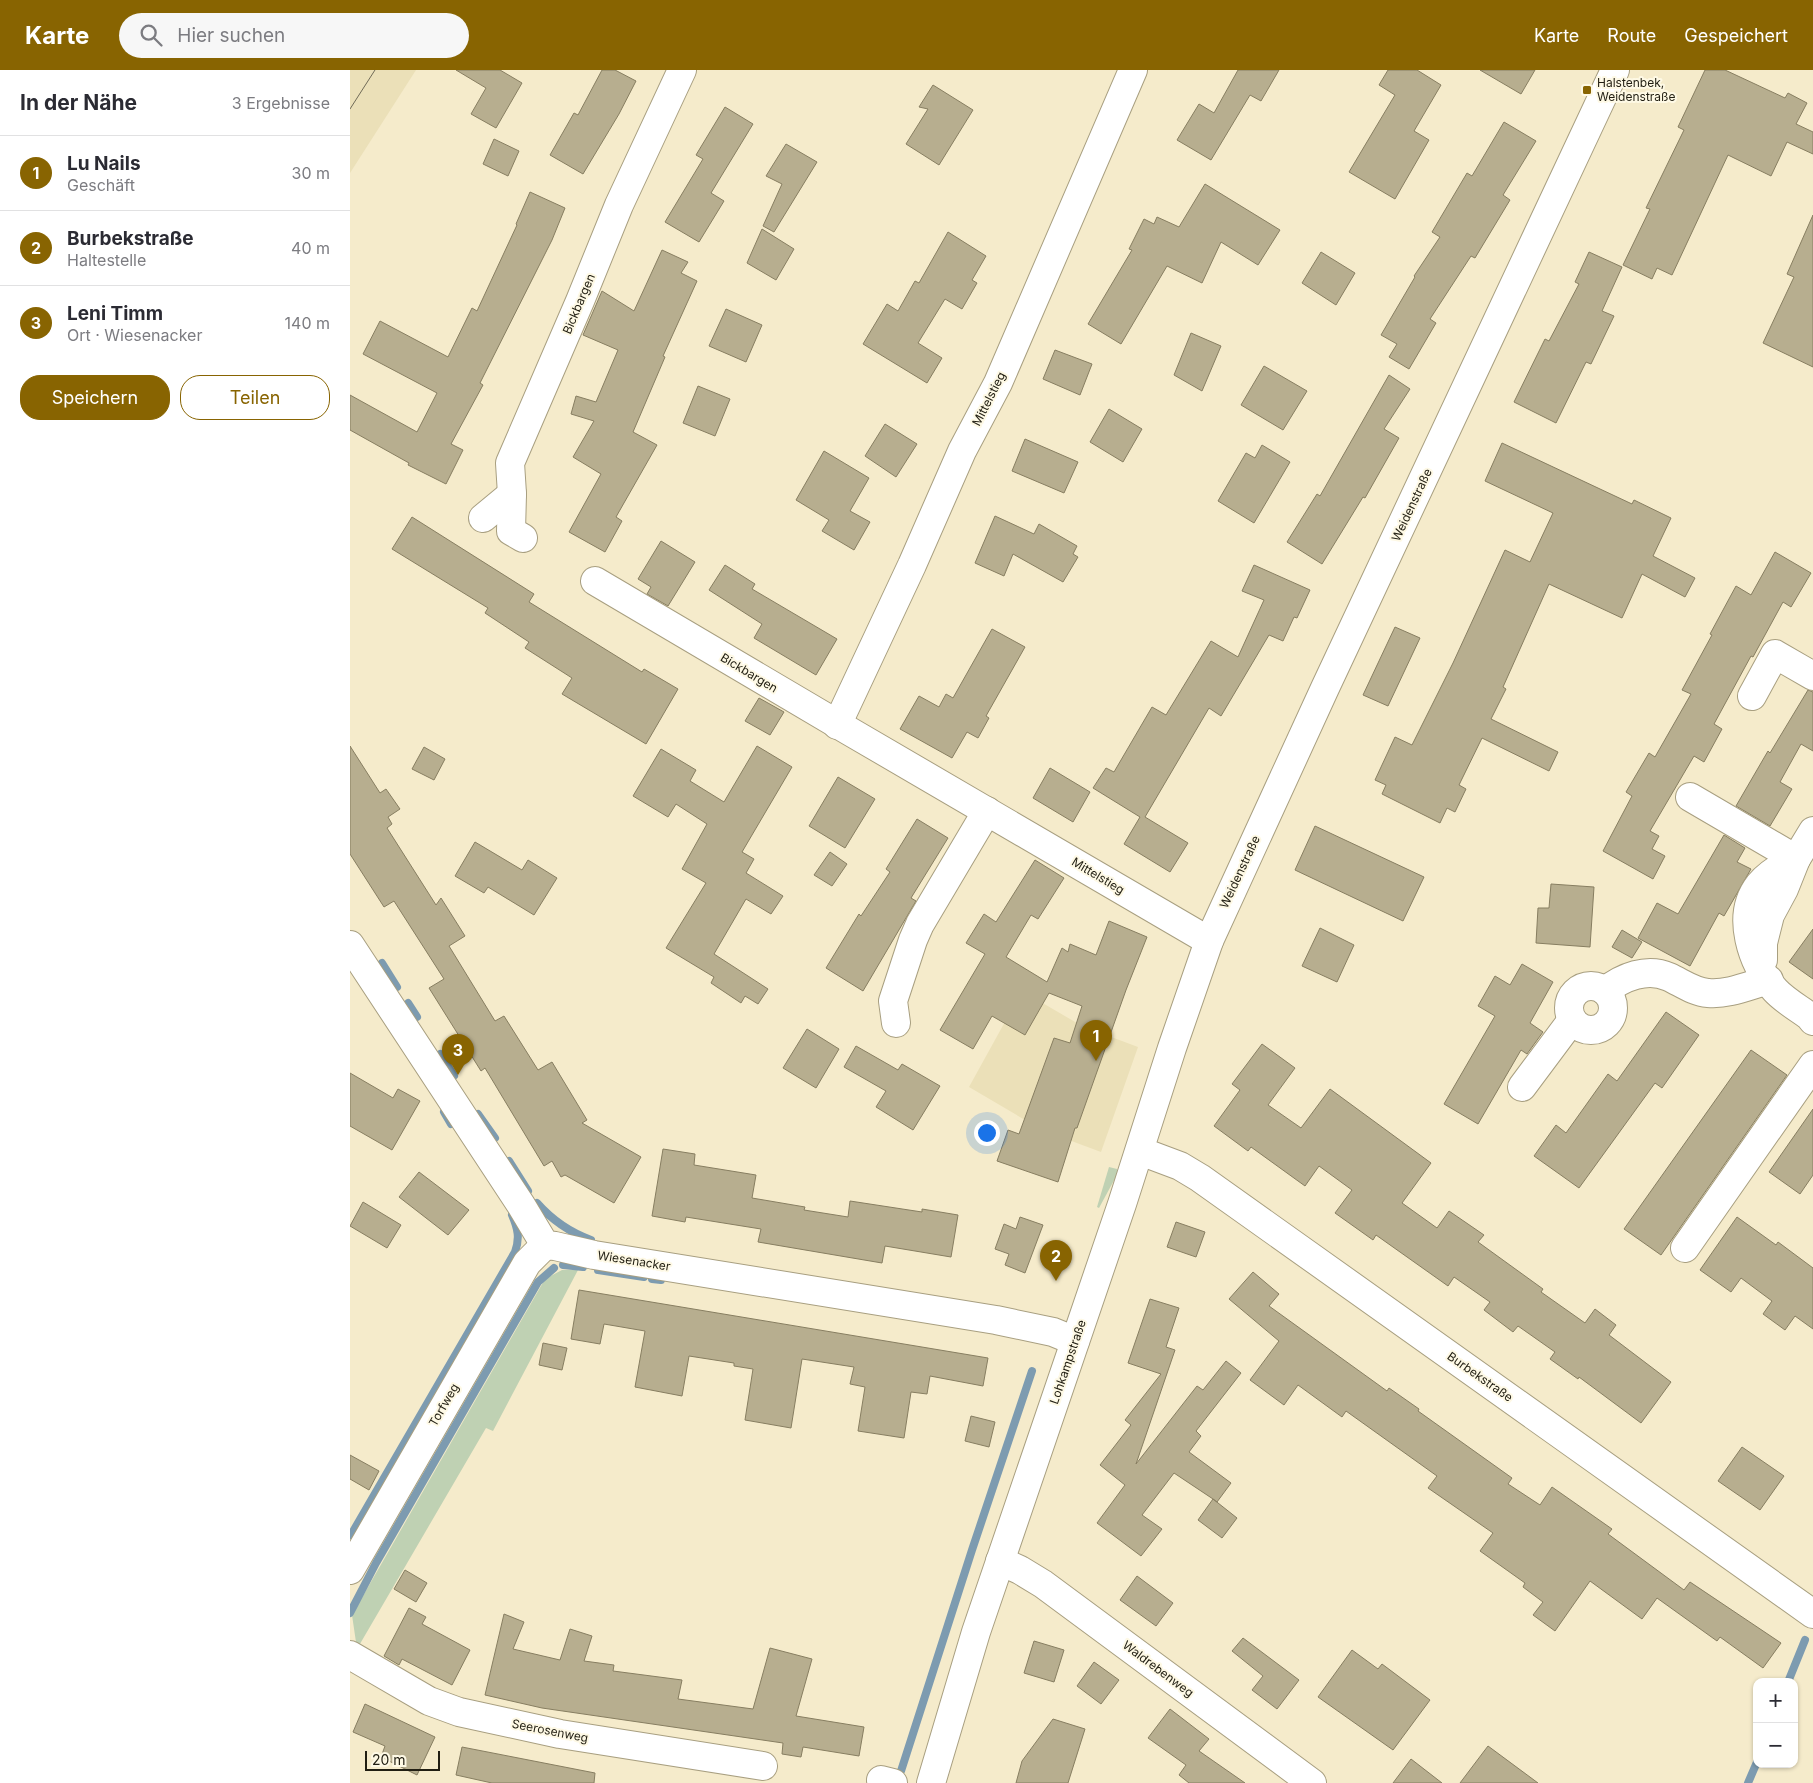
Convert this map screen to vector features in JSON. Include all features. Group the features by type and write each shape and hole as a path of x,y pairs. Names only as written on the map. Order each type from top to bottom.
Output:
{"street":[{"name":"Bickbargen","path":"523,538 511,531 512,494 510,463 619,205 682,70"},
{"name":"Mittelstieg","path":"1133,70 998,383 962,452 912,565 832,722 987,810 1209,941"},
{"name":"Weidenstraße","path":"1209,941 1329,679 1615,70"},
{"path":"483,518 512,494"},
{"name":"Bickbargen","path":"595,581 832,722"},
{"path":"1752,696 1776,654 1813,676"},
{"path":"1690,797 1796,859"},
{"path":"896,1023 893,1001 913,940 920,924 987,810"},
{"path":"1813,831 1796,859 1769,875 1759,886 1749,904 1748,920 1755,959 1776,991 1809,1016 1813,1022"},
{"name":"Lohkampstraße","path":"931,1783 976,1632 1140,1151 1172,1048 1209,941"},
{"path":"350,945 545,1245"},
{"path":"1522,1087 1572,1020 1569,1004 1578,989 1594,986 1605,990 1617,981 1636,974 1653,972 1667,976 1696,991 1710,994 1769,980"},
{"path":"1685,1248 1813,1065"},
{"name":"Burbekstraße","path":"1140,1151 1180,1166 1200,1178 1813,1614"},
{"name":"Wiesenacker","path":"545,1245 594,1255 996,1320 1045,1330 1075,1341"},
{"name":"Torfweg","path":"351,1564 527,1263 545,1245"},
{"name":"Waldrebenweg","path":"1000,1561 1043,1584 1312,1783"},
{"name":"Seerosenweg","path":"350,1655 429,1701 459,1712 569,1735 763,1766"}],"shaded area":[{"path":"350,70 416,70 350,173"},
{"path":"1022,991 1082,1026 1138,1047 1101,1152 1042,1130 969,1087"}],"green space":[{"path":"1109,1167 1117,1169 1118,1173 1099,1208 1097,1207"},
{"path":"562,1270 578,1270 493,1431 486,1428 357,1649 352,1615 545,1279"}],"building":[{"path":"456,70 500,70 522,83 496,128 471,114 486,88"},
{"path":"602,70 615,70 636,81 619,114 583,174 550,155 574,113 578,115"},
{"path":"1238,70 1279,70 1261,101 1250,95 1211,160 1177,140 1199,104 1214,113"},
{"path":"1388,70 1417,70 1441,85 1414,131 1429,140 1395,199 1349,172 1395,95 1379,85"},
{"path":"1480,70 1535,70 1521,94"},
{"path":"1705,70 1725,70 1785,98 1788,93 1807,103 1796,124 1813,132 1813,154 1787,142 1771,176 1728,155 1672,275 1657,268 1652,279 1623,265 1650,209 1646,208 1684,130 1678,127"},
{"path":"933,85 973,110 939,165 906,144 928,109 919,107"},
{"path":"725,107 753,124 711,193 724,201 699,242 665,222 703,159 696,155"},
{"path":"1504,122 1536,141 1503,195 1510,200 1475,258 1471,256 1430,319 1436,323 1409,369 1389,357 1397,344 1381,335 1414,276 1440,237 1432,232 1467,173 1472,176"},
{"path":"494,139 519,151 508,176 483,164"},
{"path":"786,144 817,162 774,232 763,226 782,184 766,176"},
{"path":"1205,184 1280,230 1258,265 1221,242 1202,283 1167,266 1121,344 1088,324 1132,250 1129,249 1144,219 1154,224 1157,217 1179,227"},
{"path":"530,192 565,208 552,240 480,383 483,385 451,444 463,450 446,484 408,465 409,463 350,430 350,395 417,432 437,393 363,354 380,321 448,357 472,308 477,311 517,225"},
{"path":"1813,215 1813,367 1763,343 1794,277 1787,274"},
{"path":"762,229 794,249 776,280 747,263"},
{"path":"948,232 986,256 972,280 977,283 962,309 945,299 918,343 942,358 927,383 863,344 887,304 898,311 915,281 919,283"},
{"path":"662,250 688,262 681,273 697,281 663,356 665,357 633,432 657,445 616,517 622,521 605,552 569,532 601,474 573,457 594,421 571,414 576,396 596,402 618,350 583,335 602,291 634,311"},
{"path":"1321,252 1355,273 1336,305 1302,283"},
{"path":"1589,252 1622,267 1602,311 1614,316 1591,364 1586,362 1556,423 1514,402 1545,339 1549,341 1579,284 1575,282"},
{"path":"726,309 762,325 746,362 709,346"},
{"path":"1191,333 1221,346 1202,391 1174,375"},
{"path":"1055,350 1092,364 1080,395 1043,379"},
{"path":"1264,366 1307,391 1283,430 1241,405"},
{"path":"1389,375 1410,389 1384,429 1399,438 1365,498 1363,497 1322,564 1287,542 1317,494 1320,496"},
{"path":"698,386 730,399 715,436 683,423"},
{"path":"1109,409 1142,429 1123,462 1090,442"},
{"path":"885,424 917,444 896,477 865,456"},
{"path":"1025,439 1078,462 1064,493 1012,471"},
{"path":"1502,443 1632,504 1634,500 1671,518 1653,556 1695,578 1685,597 1642,574 1622,618 1549,584 1503,687 1506,689 1491,719 1558,752 1549,771 1482,738 1459,785 1466,789 1455,812 1447,808 1440,823 1382,794 1386,785 1375,780 1395,737 1412,745 1453,663 1505,550 1530,562 1553,513 1485,481"},
{"path":"1262,445 1290,462 1254,523 1218,501 1246,453 1255,458"},
{"path":"824,451 869,478 850,511 870,522 854,550 822,531 829,520 796,500"},
{"path":"995,516 1034,534 1039,524 1077,546 1073,554 1078,557 1063,582 1013,554 1004,576 975,563"},
{"path":"412,517 534,594 529,602 642,672 644,669 678,689 646,744 562,694 572,678 525,648 529,642 485,613 488,608 392,549"},
{"path":"661,541 695,562 668,606 647,594 651,587 638,579"},
{"path":"1775,552 1811,573 1791,607 1783,602 1753,657 1751,656 1714,724 1722,729 1704,762 1694,756 1650,831 1659,836 1652,849 1665,856 1653,879 1603,851 1632,796 1626,792 1649,753 1655,757 1691,694 1682,690 1736,586 1751,595"},
{"path":"725,565 755,584 752,589 837,639 816,675 754,638 762,624 709,590"},
{"path":"1254,565 1310,590 1297,618 1294,617 1283,641 1269,635 1221,716 1209,708 1145,817 1188,843 1170,872 1124,844 1140,817 1093,788 1106,768 1114,772 1152,707 1166,715 1211,641 1238,657 1264,600 1242,591"},
{"path":"1395,627 1420,638 1388,706 1363,695"},
{"path":"992,629 1025,647 986,716 989,718 978,738 967,732 952,758 900,729 919,696 939,707 946,694 953,698"},
{"path":"1808,690 1813,692 1813,751 1801,744 1780,782 1792,789 1770,826 1736,806 1768,751 1770,753"},
{"path":"759,698 784,712 770,735 745,721"},
{"path":"350,746 380,793 386,789 400,809 388,817 392,824 387,828 436,905 441,898 465,936 449,946 495,1021 504,1016 538,1070 552,1062 587,1120 582,1123 641,1157 614,1203 565,1175 561,1177 552,1161 544,1166 485,1068 481,1071 429,988 444,979 394,901 384,907 350,854"},
{"path":"757,746 792,767 742,852 754,859 746,873 783,896 771,914 746,899 714,954 768,989 758,1004 745,996 741,1003 711,983 714,977 666,948 706,883 682,869 707,824 676,804 668,817 633,796 661,749 696,770 690,781 724,802"},
{"path":"424,747 445,759 434,780 412,769"},
{"path":"1050,768 1090,792 1073,822 1033,798"},
{"path":"838,777 875,799 845,848 809,826"},
{"path":"917,819 948,838 911,898 916,901 863,991 826,968 859,914 861,916 890,872 886,869"},
{"path":"1315,826 1424,877 1403,921 1295,870"},
{"path":"1724,835 1745,848 1737,862 1751,869 1724,916 1719,913 1690,966 1638,938 1657,903 1678,914"},
{"path":"475,842 522,870 528,860 557,878 534,915 488,887 484,893 455,876"},
{"path":"830,852 847,864 832,886 814,875"},
{"path":"1035,860 1064,878 1038,919 1031,915 1006,957 1047,982 1062,948 1068,952 1070,944 1096,955 1109,921 1147,937 1077,1128 1075,1128 1058,1182 997,1161 1008,1130 1019,1134 1054,1038 1070,1043 1082,1006 1049,993 1025,1035 992,1016 973,1049 940,1030 985,954 966,943 984,914 996,922"},
{"path":"1551,884 1594,887 1590,947 1536,943 1538,908 1549,908"},
{"path":"1320,928 1354,945 1337,982 1302,966"},
{"path":"1813,929 1813,979 1789,962"},
{"path":"1622,930 1642,942 1632,958 1612,947"},
{"path":"1522,964 1553,982 1530,1023 1543,1032 1527,1054 1521,1050 1478,1124 1444,1104 1495,1016 1478,1006 1495,976 1510,985"},
{"path":"1666,1012 1699,1035 1662,1088 1655,1083 1579,1188 1534,1156 1556,1125 1566,1133 1608,1074 1617,1081"},
{"path":"807,1029 839,1049 816,1088 783,1068"},
{"path":"1262,1044 1295,1068 1268,1105 1301,1128 1330,1089 1431,1163 1402,1203 1437,1228 1449,1211 1484,1235 1478,1242 1543,1289 1541,1292 1585,1323 1595,1309 1616,1325 1609,1335 1671,1382 1641,1423 1579,1377 1578,1379 1550,1359 1555,1352 1518,1326 1513,1332 1484,1310 1490,1302 1454,1277 1448,1286 1376,1235 1373,1240 1335,1213 1352,1190 1319,1166 1305,1186 1251,1147 1248,1151 1214,1126 1240,1090 1232,1084"},
{"path":"856,1046 898,1070 902,1064 940,1086 913,1130 876,1107 886,1091 844,1067"},
{"path":"1751,1050 1787,1075 1661,1255 1624,1229"},
{"path":"350,1073 393,1098 398,1089 420,1101 392,1150 350,1126"},
{"path":"1813,1109 1813,1175 1800,1194 1769,1172"},
{"path":"663,1149 695,1154 694,1165 756,1175 752,1198 805,1207 804,1210 848,1217 850,1201 922,1212 922,1209 958,1215 951,1257 885,1246 882,1263 758,1242 761,1229 686,1217 685,1222 652,1216"},
{"path":"419,1172 469,1210 448,1235 399,1197"},
{"path":"363,1202 401,1225 387,1248 350,1226"},
{"path":"1020,1217 1043,1225 1025,1273 1005,1265 1009,1254 995,1249 1004,1224 1016,1229"},
{"path":"1737,1217 1776,1245 1778,1242 1813,1268 1813,1329 1795,1316 1785,1330 1763,1314 1772,1301 1741,1278 1731,1292 1700,1270"},
{"path":"1176,1222 1205,1232 1196,1257 1167,1247"},
{"path":"1253,1272 1279,1294 1269,1306 1387,1391 1389,1388 1419,1409 1418,1411 1512,1478 1508,1484 1540,1505 1552,1487 1612,1529 1608,1534 1684,1590 1690,1582 1781,1643 1763,1668 1720,1637 1717,1641 1657,1598 1642,1619 1590,1581 1555,1631 1533,1615 1543,1602 1523,1587 1525,1583 1480,1551 1493,1533 1428,1488 1437,1476 1346,1411 1342,1417 1298,1385 1284,1405 1250,1380 1279,1341 1229,1299"},
{"path":"579,1290 988,1358 983,1386 930,1376 927,1394 911,1392 904,1438 858,1431 865,1387 850,1384 854,1367 802,1359 791,1428 745,1420 753,1369 734,1366 734,1363 689,1356 682,1396 635,1387 645,1331 604,1324 600,1344 571,1339"},
{"path":"1150,1299 1179,1308 1166,1347 1175,1350 1136,1464 1197,1386 1203,1390 1226,1361 1241,1373 1196,1431 1201,1436 1189,1452 1231,1483 1217,1502 1174,1473 1142,1515 1162,1529 1141,1556 1097,1523 1125,1485 1100,1465 1131,1425 1125,1420 1161,1374 1128,1363"},
{"path":"543,1343 567,1348 562,1370 539,1365"},
{"path":"971,1416 995,1422 989,1447 965,1441"},
{"path":"1742,1447 1784,1476 1760,1510 1718,1481"},
{"path":"350,1455 379,1471 369,1490 350,1479"},
{"path":"1213,1499 1237,1518 1222,1538 1198,1520"},
{"path":"405,1570 427,1583 416,1602 394,1589"},
{"path":"1137,1576 1173,1603 1156,1626 1120,1600"},
{"path":"409,1608 426,1617 422,1624 470,1650 452,1685 402,1659 399,1665 384,1656"},
{"path":"504,1614 524,1622 513,1649 560,1660 570,1629 592,1636 584,1661 614,1665 613,1671 682,1680 678,1699 753,1709 770,1648 812,1659 796,1716 864,1727 859,1756 803,1747 801,1757 782,1754 783,1743 542,1708 485,1695"},
{"path":"1243,1638 1299,1680 1277,1709 1252,1690 1263,1676 1232,1651"},
{"path":"1034,1641 1064,1650 1054,1682 1024,1673"},
{"path":"1352,1650 1378,1669 1382,1664 1430,1700 1393,1750 1318,1697"},
{"path":"1094,1662 1119,1680 1101,1704 1077,1686"},
{"path":"365,1704 435,1737 417,1775 381,1757 385,1746 353,1732"},
{"path":"1170,1709 1209,1739 1199,1751 1245,1783 1189,1783 1179,1775 1186,1765 1148,1738"},
{"path":"1053,1719 1085,1729 1068,1783 1016,1783 1022,1761"},
{"path":"1488,1746 1538,1783 1460,1783"},
{"path":"462,1747 595,1773 594,1783 492,1783 456,1775"},
{"path":"1411,1759 1442,1783 1393,1783"}],"waterway":[{"path":"382,963 397,987"},
{"path":"408,1003 417,1017"},
{"path":"440,1054 454,1076"},
{"path":"444,1112 451,1124"},
{"path":"478,1114 495,1138"},
{"path":"509,1161 528,1191"},
{"path":"537,1203 561,1225 591,1240"},
{"path":"351,1535 515,1252 518,1234 512,1215"},
{"path":"563,1265 583,1267"},
{"path":"350,1613 376,1563 538,1282 554,1268"},
{"path":"598,1270 644,1277"},
{"path":"652,1279 661,1280"},
{"path":"901,1771 1032,1371"},
{"path":"1790,1678 1805,1640"},
{"path":"1748,1783 1754,1768"}],"tram line":[{"path":"350,109 375,70"}],"place":[{"name":"Halstenbek, Weidenstraße","path":"1587,90"},
{"name":"Lu Nails","path":"1096,1061"},
{"name":"Leni Timm","path":"458,1075"},
{"name":"Burbekstraße","path":"1056,1281"}]}
